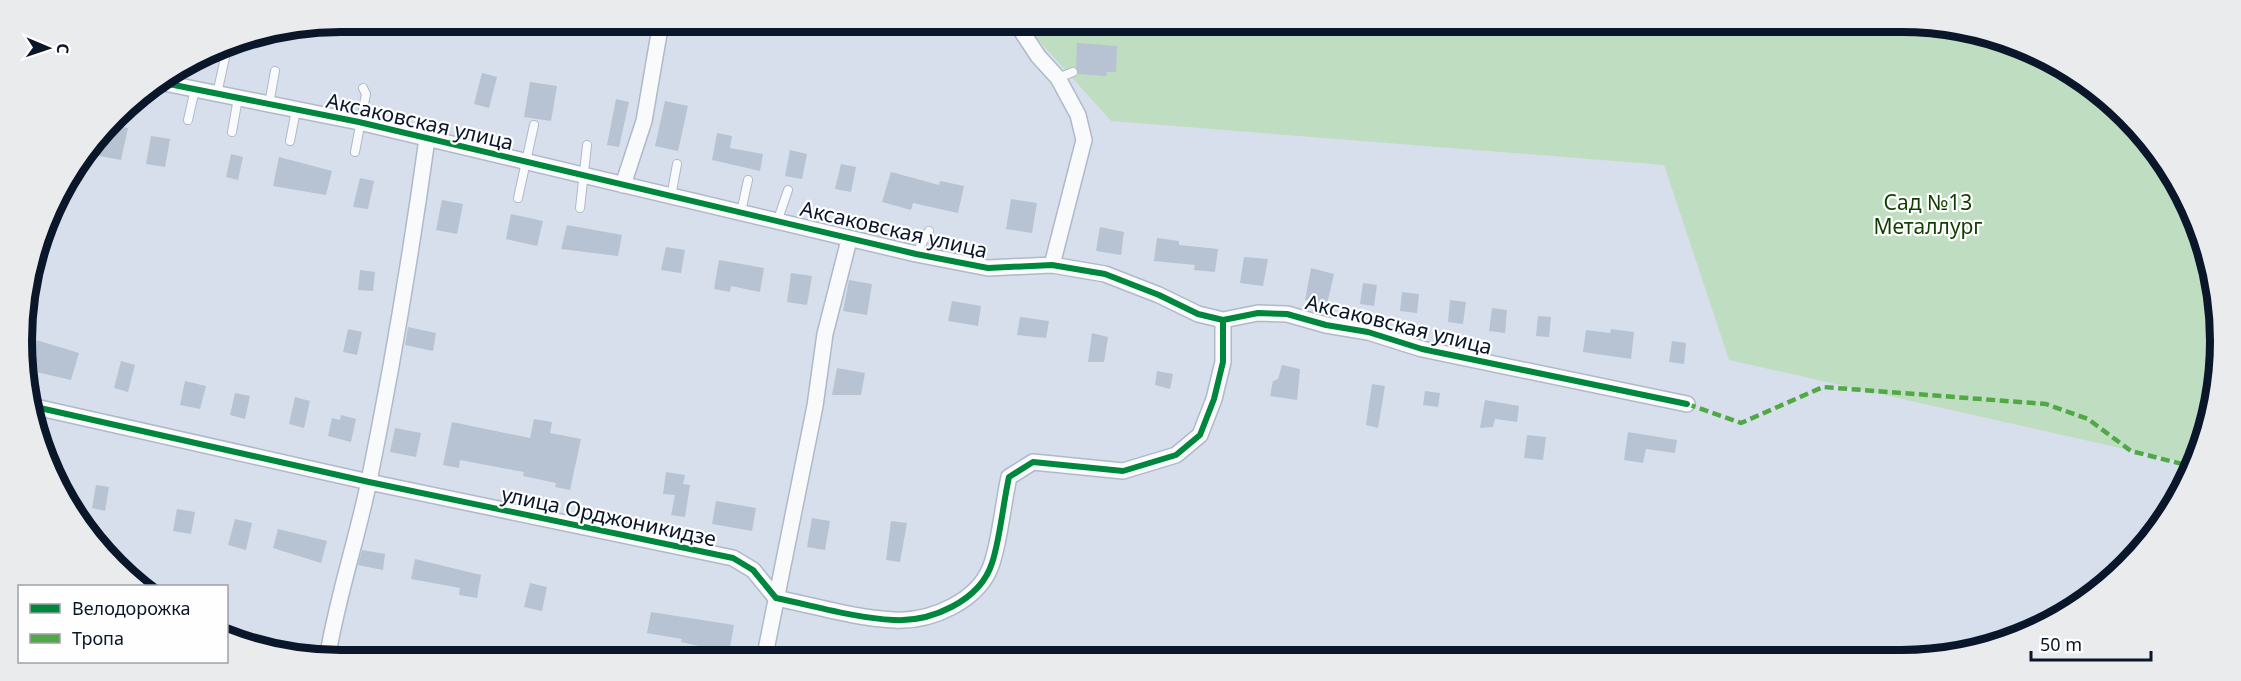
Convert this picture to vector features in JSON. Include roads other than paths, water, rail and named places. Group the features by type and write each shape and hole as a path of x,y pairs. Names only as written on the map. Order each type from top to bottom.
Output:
{"street":[{"path":"623,185 644,121 659,32"},
{"path":"1022,32 1038,56 1058,78 1078,115 1084,140 1052,265"},
{"name":"Аксаковская улица","path":"169,84 359,122 526,163 778,219 849,240 916,254 988,268 1052,265 1105,274 1159,295 1198,314 1223,320 1258,313 1287,314 1326,325 1368,332 1422,349 1687,404"},
{"path":"329,649 333,623 369,482 410,261 427,140"},
{"path":"766,650 815,406 825,334 849,240"},
{"path":"776,598 895,620 932,615 954,606 974,591 992,565 1009,477 1033,462 1123,471 1176,455 1200,435 1214,399 1223,362 1223,320"},
{"name":"улица Орджоникидзе","path":"39,408 369,482 733,558 753,570 776,598"}],"lane":[{"path":"217,94 226,54"},
{"path":"269,104 275,71"},
{"path":"1058,78 1073,72"},
{"path":"355,152 366,94 363,88"},
{"path":"188,120 195,89"},
{"path":"232,132 238,98"},
{"path":"290,141 296,110"},
{"path":"518,198 534,126"},
{"path":"580,208 587,145"},
{"path":"671,196 677,164"},
{"path":"741,212 748,180"},
{"path":"778,219 788,190"},
{"path":"916,254 929,231"}],"park label":[{"name":"Сад №13 Металлург","path":"1928,214"}]}
